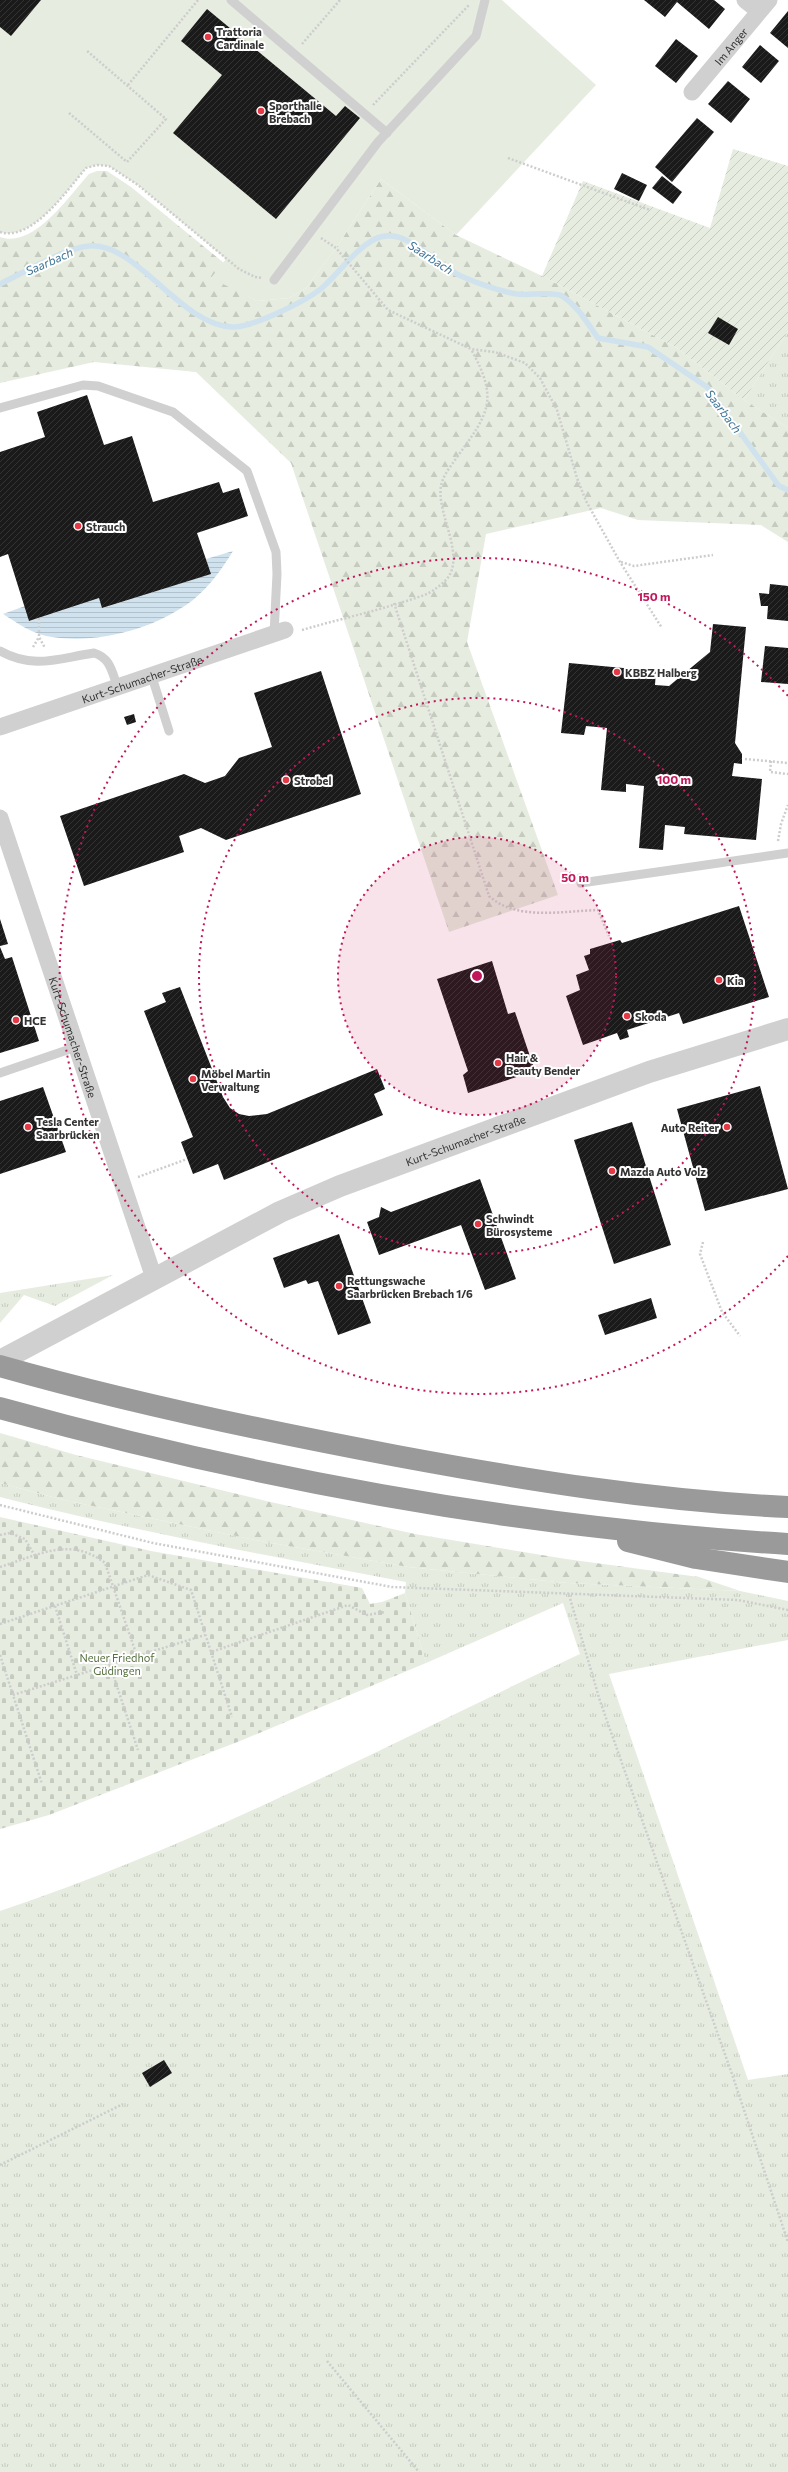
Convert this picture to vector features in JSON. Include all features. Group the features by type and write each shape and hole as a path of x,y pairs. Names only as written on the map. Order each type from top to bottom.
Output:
{"highway":[{"path":"0,1366 280,1434 461,1468 591,1489 746,1505 788,1507"},
{"path":"0,1408 108,1437 275,1474 451,1508 555,1523 788,1544"},
{"path":"746,1505 788,1501"},
{"path":"555,1523 696,1558 788,1572"}],"street":[{"path":"746,0 764,6"},
{"name":"Im Anger","path":"692,92 764,6"},
{"name":"Kurt-Schumacher-Straße","path":"0,727 152,677 279,632"},
{"name":"Kurt-Schumacher-Straße","path":"0,818 154,1278"},
{"name":"Kurt-Schumacher-Straße","path":"0,1361 280,1212 340,1186 634,1077 722,1048 788,1029"}],"lane":[{"path":"230,0 387,133"},
{"path":"274,280 387,133 476,36 486,0"},
{"path":"0,408 83,385 98,386 173,412 247,471 276,552 279,632"},
{"path":"0,650 18,659 41,662 85,654 98,654 108,660 118,688"},
{"path":"152,677 169,731"},
{"path":"580,878 581,883 776,856 788,853"},
{"path":"0,1074 76,1047"}],"path":[{"path":"128,85 198,0"},
{"path":"294,54 340,0"},
{"path":"365,114 395,80 474,0"},
{"path":"69,113 127,162 166,119 86,50"},
{"path":"508,158 650,210"},
{"path":"0,232 8,234 26,230 38,221 86,168 97,165 109,166 138,185 239,269 255,277 274,280"},
{"path":"336,248 388,310 471,349 495,352 525,362 540,378 557,410 577,478 586,501 620,562 662,628"},
{"path":"279,632 298,631 428,594 447,579 453,567 453,551 441,499 441,486 446,472 479,427 486,413 488,399 487,381 471,349"},
{"path":"620,562 634,566 713,555"},
{"path":"394,603 489,896 504,907 528,912 598,910 609,936"},
{"path":"39,618 39,637"},
{"path":"745,759 788,763"},
{"path":"771,761 770,772 788,774"},
{"path":"776,856 781,824 788,805"},
{"path":"121,1183 187,1159"},
{"path":"702,1242 700,1254 722,1312 740,1336"},
{"path":"0,1505 153,1543 392,1587 569,1595 738,1600 788,1610"},
{"path":"0,1535 10,1533 25,1539 35,1556"},
{"path":"0,1567 61,1548 83,1550 92,1554 105,1563 115,1587 137,1656"},
{"path":"0,1624 148,1575 191,1590 232,1717"},
{"path":"569,1595 600,1701 733,2077 788,2242"},
{"path":"55,1606 77,1675"},
{"path":"211,1652 348,1606 367,1615 385,1612"},
{"path":"13,1695 205,1635"},
{"path":"0,1655 42,1784"},
{"path":"110,1665 138,1750"},
{"path":"0,2165 123,2104"},
{"path":"327,2361 419,2472"}],"green space":[{"path":"0,0 502,0 596,85 456,235 381,179 336,248 306,288 289,298 257,301 211,278 226,259 138,185 109,166 97,165 86,168 59,201 36,222 24,229 12,233 0,232"},
{"path":"733,149 788,166 788,331 744,400 677,348 542,276 583,181 710,228"},
{"path":"97,171 107,171 131,187 224,263 212,277 257,301 289,298 306,288 336,248 381,179 456,235 542,276 677,348 744,400 788,428 788,542 761,525 638,520 601,508 486,534 467,642 558,895 449,932 291,463 196,372 94,362 0,383 0,237 13,239 38,228 61,207 89,174"},
{"path":"788,331 788,428 744,400"},
{"path":"113,1275 55,1306 24,1295 0,1323 0,1293"},
{"path":"0,1433 76,1455 266,1501 415,1534 566,1559 699,1577 740,1591 568,1583 408,1567 255,1540 64,1500 0,1483"},
{"path":"0,1483 64,1500 255,1540 408,1567 568,1583 740,1591 788,1601 788,1640 609,1674 748,2080 788,2074 788,2472 0,2472 0,1911 149,1855 221,1824 366,1757 580,1654 563,1603 426,1663 405,1593 406,1582 101,1521 0,1497"},
{"name":"Neuer Friedhof Güdingen","path":"0,1517 151,1551 362,1588 370,1604 382,1602 405,1593 426,1663 240,1741 49,1815 0,1829"}],"water":[{"path":"233,551 215,577 193,600 162,619 126,632 107,636 70,639 45,636 20,625 3,614 25,606 30,621 99,598 103,608 210,574 206,559"}],"building":[{"path":"0,0 41,0 11,36 0,27"},
{"path":"644,0 714,0 725,9 709,29 677,2 665,17"},
{"name":"Sporthalle Brebach","path":"207,9 336,116 345,106 360,118 276,219 173,133 222,75 181,41"},
{"path":"788,11 788,48 770,33"},
{"path":"676,39 698,56 676,83 655,66"},
{"path":"760,45 779,61 761,83 742,67"},
{"path":"728,81 750,99 731,123 708,104"},
{"path":"697,118 714,132 672,182 655,167"},
{"path":"622,173 647,185 639,201 614,189"},
{"path":"662,176 682,192 673,204 652,188"},
{"path":"718,317 738,329 729,345 708,333"},
{"path":"87,395 104,445 132,436 153,502 219,482 223,493 239,488 248,516 197,533 211,574 102,608 99,598 29,621 8,554 0,557 0,452 45,437 37,412"},
{"path":"770,584 788,586 788,621 767,619 768,606 761,606 759,593 769,594"},
{"path":"713,624 746,627 735,743 742,754 742,764 734,763 732,776 762,779 756,840 684,834 685,827 665,825 663,850 639,848 644,786 626,784 626,792 601,790 607,728 586,726 584,735 561,733 569,663 656,671 655,685 669,686 710,652"},
{"path":"765,646 788,648 788,684 761,682"},
{"name":"Strobel","path":"321,671 361,794 226,840 201,828 179,836 184,852 84,886 60,816 184,774 205,783 225,776 239,758 272,747 254,693"},
{"path":"134,714 136,722 127,725 124,717"},
{"path":"739,906 769,997 683,1024 679,1013 627,1030 629,1037 620,1040 617,1033 583,1045 566,996 580,990 576,975 589,970 584,956 590,954 590,949 620,940 622,943"},
{"path":"0,919 8,944 0,946"},
{"name":"HCE","path":"0,947 5,959 12,957 39,1041 0,1053"},
{"path":"492,961 508,1014 515,1012 535,1071 468,1093 463,1075 468,1071 437,979"},
{"name":"Möbel Martin Verwaltung","path":"180,987 223,1097 230,1108 239,1114 249,1116 267,1114 377,1069 385,1089 374,1094 383,1115 224,1180 218,1164 193,1174 181,1142 193,1137 144,1011 166,1002 162,993"},
{"path":"760,1086 788,1189 705,1211 677,1109"},
{"name":"Tesla Center Saarbrücken","path":"43,1087 66,1152 0,1174 0,1101"},
{"path":"632,1122 671,1245 614,1264 574,1140"},
{"path":"480,1179 516,1279 485,1290 461,1225 379,1255 367,1222 379,1217 381,1207 391,1212"},
{"name":"Rettungswache Saarbrücken Brebach 1/6","path":"339,1234 371,1323 338,1335 318,1281 308,1284 306,1280 284,1288 273,1258"},
{"path":"651,1298 657,1318 605,1335 598,1315"},
{"path":"164,2060 172,2073 150,2087 142,2073"}],"waterway":[{"name":"Saarbach","path":"0,284 68,251 89,246 107,248 142,269 194,313 213,323 232,327 241,326 253,323 293,306 316,292 323,287 360,249 375,239 386,236 397,237 409,241 451,271 481,284 517,294 553,294 562,296 578,310 598,338 648,347 707,387 779,486 788,490"}],"place":[{"name":"Trattoria Cardinale","path":"208,37"},
{"name":"Sporthalle Brebach","path":"261,111"},
{"name":"Strauch","path":"78,526"},
{"name":"KBBZ Halberg","path":"617,672"},
{"name":"Strobel","path":"286,780"},
{"name":"Kia","path":"719,980"},
{"name":"Skoda","path":"627,1016"},
{"name":"HCE","path":"16,1020"},
{"name":"Hair & Beauty Bender","path":"498,1063"},
{"name":"Möbel Martin Verwaltung","path":"193,1079"},
{"name":"Tesla Center Saarbrücken","path":"28,1127"},
{"name":"Auto Reiter","path":"727,1127"},
{"name":"Mazda Auto Volz","path":"612,1171"},
{"name":"Schwindt Bürosysteme","path":"478,1224"},
{"name":"Rettungswache Saarbrücken Brebach 1/6","path":"339,1286"}]}
